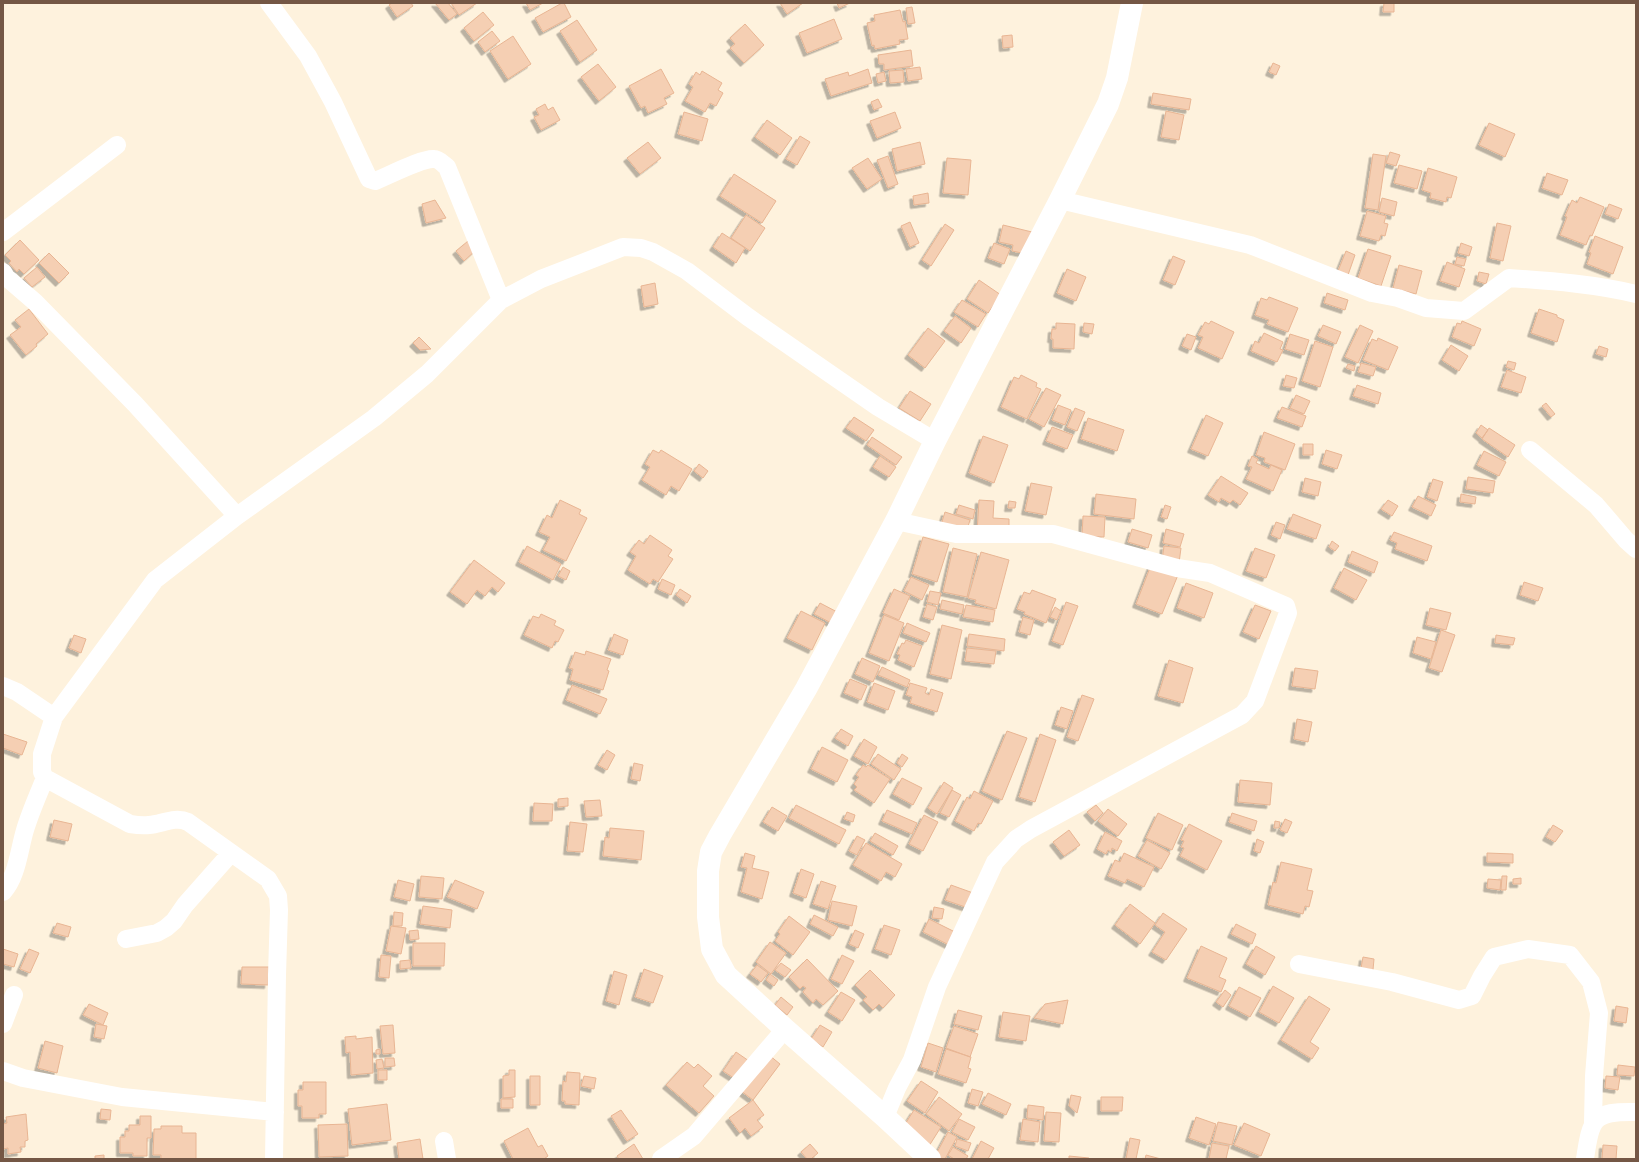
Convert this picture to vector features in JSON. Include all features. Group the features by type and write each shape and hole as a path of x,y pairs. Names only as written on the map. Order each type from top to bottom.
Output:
{"street":[{"path":"269,3 308,56 334,102 369,179 375,181 425,160 434,159 447,167 501,300"},
{"path":"920,1155 885,1117 785,1030 726,975 712,949 708,917 708,871 711,852 806,689 896,521 934,441 1060,200 1108,104 1117,78 1132,3"},
{"path":"3,232 117,145"},
{"path":"1060,200 1250,246 1372,293 1398,298 1426,308 1464,312 1509,278 1546,280 1619,290 1636,294"},
{"path":"274,1159 277,946 279,910 278,896 268,879 184,820 141,826 130,824 45,778 42,772 42,754 54,717 155,580 237,516 374,418 427,374 501,300 541,279 623,247 641,248 653,252 687,271 748,317 878,407 934,441"},
{"path":"3,272 6,277 35,302 134,404 237,516"},
{"path":"1530,450 1596,505 1626,540 1636,549"},
{"path":"885,1117 897,1088 912,1060 937,987 996,862 1016,838 1031,829 1242,715 1255,700 1288,613 1286,606 1210,573 1177,568 1053,534 956,534 896,521"},
{"path":"3,686 17,692 54,717"},
{"path":"3,892 7,888 12,875 25,830 45,778"},
{"path":"126,939 157,933 166,928 174,921 186,904 231,853"},
{"path":"1299,964 1392,982 1459,1000 1472,996 1482,976 1494,958 1528,949 1570,955 1591,982 1599,1013 1594,1076 1593,1122 1585,1159"},
{"path":"3,1024 14,995"},
{"path":"661,1159 694,1136 785,1030"},
{"path":"3,1071 23,1078 122,1097 275,1112"},
{"path":"1593,1122 1600,1117 1615,1112 1636,1112"},
{"path":"444,1141 447,1159"}],"building":[{"path":"392,3 411,3 413,6 397,17 389,5"},
{"path":"435,3 448,3 457,14 449,20"},
{"path":"451,3 477,3 459,15"},
{"path":"526,3 543,3 530,10"},
{"path":"564,3 571,17 543,32 535,18"},
{"path":"780,3 803,3 787,14"},
{"path":"837,3 850,3 839,8"},
{"path":"1384,3 1394,3 1394,12 1383,12"},
{"path":"912,7 915,23 908,24 906,8"},
{"path":"900,10 903,22 905,21 908,39 899,40 900,44 875,49 874,45 872,46 867,23 875,21 874,15"},
{"path":"483,12 494,25 474,41 464,28"},
{"path":"834,19 842,39 807,53 799,33"},
{"path":"577,20 597,50 580,62 560,31"},
{"path":"745,24 764,45 744,63 730,48 735,44 730,38"},
{"path":"492,31 500,41 485,52 478,42"},
{"path":"1012,35 1013,47 1003,48 1002,36"},
{"path":"513,36 531,64 508,79 490,51"},
{"path":"911,50 913,66 884,70 884,64 879,64 878,55"},
{"path":"1273,63 1280,66 1276,75 1269,72"},
{"path":"598,64 616,87 599,101 581,77"},
{"path":"920,67 922,79 908,81 906,69"},
{"path":"661,69 674,93 664,98 667,104 648,113 645,106 641,108 629,86"},
{"path":"868,69 872,83 831,96 825,79 848,72 849,76"},
{"path":"903,70 904,82 890,83 889,71"},
{"path":"702,71 722,83 718,90 723,93 716,106 710,103 705,112 685,101 693,87 689,84 696,72 700,75"},
{"path":"884,72 886,81 878,83 876,74"},
{"path":"1153,93 1191,99 1189,110 1151,104"},
{"path":"878,99 882,107 874,110 871,102"},
{"path":"545,104 548,110 553,107 560,120 541,130 534,117 539,115 536,109"},
{"path":"1166,111 1184,115 1179,140 1161,137"},
{"path":"684,112 708,119 702,141 678,134"},
{"path":"895,112 901,128 877,138 870,121"},
{"path":"767,120 792,138 780,155 755,137"},
{"path":"1489,123 1515,134 1505,157 1479,145"},
{"path":"800,136 810,142 797,165 786,159"},
{"path":"648,142 661,158 640,174 627,158"},
{"path":"920,142 925,164 897,171 892,149"},
{"path":"1390,152 1400,155 1396,166 1386,163"},
{"path":"1373,154 1386,156 1378,210 1365,208"},
{"path":"888,156 898,184 888,188 877,160"},
{"path":"868,158 882,179 867,189 852,168"},
{"path":"947,158 971,160 968,195 943,193"},
{"path":"1399,165 1422,171 1417,189 1394,183"},
{"path":"1428,168 1457,177 1451,198 1447,197 1446,202 1430,198 1431,193 1422,190"},
{"path":"1547,173 1568,180 1562,195 1542,188"},
{"path":"734,174 776,201 762,223 720,196"},
{"path":"928,193 929,203 914,205 913,196"},
{"path":"1580,197 1604,207 1592,236 1590,235 1586,245 1560,235 1567,217 1565,216 1572,200 1577,203"},
{"path":"1382,198 1397,202 1394,216 1379,212"},
{"path":"435,200 446,218 426,223 422,204"},
{"path":"1609,204 1622,209 1618,219 1605,214"},
{"path":"1367,211 1386,216 1384,223 1388,224 1385,236 1381,235 1379,241 1360,236"},
{"path":"746,215 765,228 750,251 731,238"},
{"path":"910,222 919,243 910,247 901,226"},
{"path":"1497,223 1511,226 1503,261 1490,258"},
{"path":"945,224 954,230 931,266 922,260"},
{"path":"1003,225 1032,232 1027,254 1012,251 1013,245 999,242"},
{"path":"722,233 745,248 736,263 713,247"},
{"path":"1595,236 1623,247 1613,274 1587,264 1591,253 1589,252"},
{"path":"20,240 39,260 24,274 19,269 17,272 9,263 11,261 5,255"},
{"path":"468,241 476,250 464,261 456,251"},
{"path":"994,243 1010,249 1004,264 988,258"},
{"path":"1461,243 1472,247 1469,256 1458,253"},
{"path":"1368,249 1391,256 1381,286 1358,278"},
{"path":"1346,251 1355,255 1348,275 1338,271"},
{"path":"49,253 69,273 59,283 39,263"},
{"path":"1173,256 1185,261 1175,285 1163,280"},
{"path":"1457,257 1466,259 1464,266 1455,264"},
{"path":"1447,262 1465,269 1459,287 1440,281"},
{"path":"1399,265 1422,271 1416,294 1393,288"},
{"path":"37,267 45,277 32,287 24,278"},
{"path":"1067,269 1086,277 1076,301 1057,293"},
{"path":"1479,272 1489,274 1486,284 1477,281"},
{"path":"979,280 1001,295 988,313 967,299"},
{"path":"655,283 658,304 644,307 641,286"},
{"path":"1327,293 1348,300 1345,310 1324,303"},
{"path":"1269,297 1298,308 1288,332 1267,324 1269,320 1255,315 1261,298 1267,300"},
{"path":"962,300 986,314 978,327 954,312"},
{"path":"29,309 48,334 26,355 10,335 21,327 15,320"},
{"path":"1539,309 1557,315 1557,317 1564,320 1557,342 1531,333"},
{"path":"955,316 971,328 961,343 944,331"},
{"path":"1211,321 1234,332 1222,359 1198,348 1203,337 1198,335 1205,322 1209,324"},
{"path":"1462,321 1481,329 1474,346 1452,337 1457,323 1461,324"},
{"path":"1056,323 1075,324 1074,349 1053,348 1053,339 1051,339 1052,329 1056,329"},
{"path":"1084,323 1094,324 1092,334 1083,332"},
{"path":"1323,325 1341,332 1336,344 1318,336"},
{"path":"1360,325 1373,331 1358,363 1345,357"},
{"path":"928,328 945,341 925,368 908,355"},
{"path":"1264,333 1283,342 1280,349 1283,350 1277,362 1251,351 1255,341 1259,343"},
{"path":"1187,334 1196,337 1191,350 1182,346"},
{"path":"1290,334 1309,340 1304,355 1285,349"},
{"path":"419,337 431,349 420,350 413,343"},
{"path":"1378,338 1398,347 1388,370 1363,360 1372,339 1377,341"},
{"path":"1315,341 1333,347 1320,387 1302,381"},
{"path":"1451,345 1468,356 1459,371 1442,360"},
{"path":"1599,346 1608,349 1606,357 1596,354"},
{"path":"1508,361 1516,363 1514,370 1506,367"},
{"path":"1361,363 1376,367 1373,376 1358,372"},
{"path":"1348,364 1355,366 1354,371 1346,368"},
{"path":"1507,370 1526,377 1521,393 1501,387"},
{"path":"1021,375 1037,383 1036,387 1041,389 1027,419 1001,407 1014,377 1019,379"},
{"path":"1286,375 1297,378 1294,388 1283,386"},
{"path":"1357,385 1381,393 1378,404 1353,396"},
{"path":"1046,388 1061,395 1044,427 1029,419"},
{"path":"910,391 931,404 920,421 899,408"},
{"path":"1296,395 1310,401 1304,414 1290,408"},
{"path":"1546,403 1555,414 1551,417 1542,406"},
{"path":"1058,405 1071,410 1065,425 1052,420"},
{"path":"1282,407 1306,416 1302,427 1277,418"},
{"path":"1075,408 1085,412 1077,431 1067,427"},
{"path":"1206,415 1223,423 1208,456 1191,449"},
{"path":"854,417 874,430 866,441 846,428"},
{"path":"1088,418 1124,430 1117,451 1081,439"},
{"path":"1481,425 1488,430 1482,438 1476,433"},
{"path":"1052,427 1073,435 1067,449 1046,441"},
{"path":"1489,428 1515,445 1508,457 1482,439"},
{"path":"1264,432 1295,444 1285,470 1264,462 1265,458 1256,455"},
{"path":"983,436 1008,445 994,483 969,473"},
{"path":"872,437 902,457 896,465 867,445"},
{"path":"1303,444 1313,444 1313,455 1303,455"},
{"path":"653,450 659,453 661,450 692,469 679,491 671,486 666,495 642,480 650,467 645,464"},
{"path":"1326,450 1342,455 1337,469 1322,464"},
{"path":"1484,451 1506,462 1499,476 1477,465"},
{"path":"880,456 896,467 889,477 873,467"},
{"path":"1252,456 1258,459 1256,463 1269,469 1271,465 1282,470 1273,491 1246,479 1252,467 1248,466"},
{"path":"699,464 708,471 703,478 694,471"},
{"path":"1221,476 1248,493 1240,505 1233,500 1230,503 1221,498 1219,502 1208,495"},
{"path":"1468,477 1495,481 1493,493 1466,489"},
{"path":"1305,478 1321,482 1318,496 1302,492"},
{"path":"1433,479 1443,482 1437,501 1427,497"},
{"path":"1031,483 1052,487 1046,515 1025,511"},
{"path":"1096,494 1136,499 1134,519 1094,514"},
{"path":"1461,494 1476,497 1475,504 1460,502"},
{"path":"1418,496 1436,505 1431,516 1412,507"},
{"path":"560,500 581,510 579,514 587,518 566,561 543,550 550,537 539,532 547,515 552,518"},
{"path":"979,500 994,501 993,518 1009,519 1009,534 977,533"},
{"path":"1388,500 1398,506 1392,516 1381,509"},
{"path":"1009,501 1016,502 1015,508 1008,508"},
{"path":"959,505 975,510 973,519 956,514"},
{"path":"1165,505 1171,507 1167,519 1161,517"},
{"path":"945,512 970,520 965,536 940,528"},
{"path":"1293,514 1321,525 1316,539 1287,529"},
{"path":"1083,516 1105,517 1104,537 1082,536"},
{"path":"1276,522 1285,525 1280,539 1271,535"},
{"path":"1132,529 1152,535 1148,548 1128,542"},
{"path":"1166,529 1184,534 1180,547 1163,543"},
{"path":"1394,532 1432,546 1427,561 1395,549 1397,543 1390,540"},
{"path":"650,535 672,550 668,556 673,559 658,582 653,579 650,584 628,570 636,556 630,552 639,540 644,544"},
{"path":"923,537 949,544 937,582 912,574"},
{"path":"1332,541 1339,546 1335,551 1329,547"},
{"path":"527,546 561,564 553,580 519,562"},
{"path":"1164,546 1181,548 1179,563 1162,561"},
{"path":"953,548 977,554 967,597 943,592"},
{"path":"1255,548 1275,555 1266,578 1246,571"},
{"path":"1352,551 1378,562 1374,573 1348,562"},
{"path":"981,552 1009,560 996,609 975,603 976,600 968,598"},
{"path":"474,560 505,583 498,592 492,587 485,596 477,590 467,604 450,592"},
{"path":"1151,565 1178,575 1162,614 1136,604"},
{"path":"563,567 570,571 566,580 558,576"},
{"path":"1344,568 1367,580 1356,600 1334,588"},
{"path":"911,577 929,585 922,600 904,591"},
{"path":"662,579 675,585 671,595 658,589"},
{"path":"1524,582 1543,588 1538,601 1520,595"},
{"path":"1186,583 1213,593 1204,618 1177,608"},
{"path":"680,589 691,596 687,603 676,595"},
{"path":"894,589 910,596 899,620 883,613"},
{"path":"1032,590 1056,599 1046,623 1024,614 1025,612 1017,609 1024,592 1030,594"},
{"path":"930,591 941,593 938,605 927,602"},
{"path":"942,600 964,605 962,614 940,609"},
{"path":"1066,602 1078,606 1063,645 1052,641"},
{"path":"820,603 841,614 835,625 814,614"},
{"path":"927,604 937,607 933,620 923,617"},
{"path":"966,605 995,610 993,622 963,617"},
{"path":"1255,605 1271,611 1259,639 1243,632"},
{"path":"1055,607 1061,611 1057,620 1050,617"},
{"path":"1430,608 1451,613 1446,630 1426,625"},
{"path":"801,611 825,623 812,650 787,638"},
{"path":"541,614 556,621 554,625 564,630 558,642 555,641 552,648 524,635 533,616 539,618"},
{"path":"884,615 904,623 889,661 869,653"},
{"path":"1023,617 1034,620 1030,635 1019,632"},
{"path":"907,623 930,633 926,642 903,633"},
{"path":"942,625 962,630 951,679 930,674"},
{"path":"1441,630 1455,635 1442,672 1429,668"},
{"path":"614,634 628,640 623,655 608,650"},
{"path":"969,634 1005,639 1004,651 967,646"},
{"path":"74,635 86,639 81,653 69,648"},
{"path":"1496,635 1515,638 1513,645 1495,643"},
{"path":"1417,637 1436,642 1431,659 1413,653"},
{"path":"906,640 922,646 914,667 898,660 900,655 897,654 902,643 904,644"},
{"path":"967,648 996,651 994,664 965,661"},
{"path":"586,651 611,659 603,690 570,680 573,669 569,668 575,652 585,655"},
{"path":"862,658 880,666 873,682 855,674"},
{"path":"1169,660 1193,668 1183,703 1158,696"},
{"path":"882,667 910,680 907,687 878,675"},
{"path":"1295,668 1318,671 1315,689 1292,686"},
{"path":"850,679 867,686 861,700 844,693"},
{"path":"874,683 895,691 888,710 867,702"},
{"path":"910,683 927,688 925,693 929,695 931,689 943,693 937,712 910,703 912,697 906,695"},
{"path":"572,685 607,699 600,714 566,700"},
{"path":"1082,695 1094,699 1078,741 1067,737"},
{"path":"1061,707 1073,711 1067,729 1055,725"},
{"path":"1297,719 1312,722 1308,742 1294,739"},
{"path":"841,729 853,736 848,746 835,738"},
{"path":"1007,731 1027,738 1002,800 982,791"},
{"path":"3,734 27,742 22,755 3,748"},
{"path":"1040,734 1056,740 1035,802 1019,797"},
{"path":"864,739 877,747 868,764 854,756"},
{"path":"822,747 848,760 837,782 811,769"},
{"path":"607,750 615,755 607,770 598,765"},
{"path":"878,754 901,769 894,780 871,764"},
{"path":"902,754 908,758 902,767 897,763"},
{"path":"634,763 643,765 640,781 631,779"},
{"path":"863,765 866,767 868,765 890,779 874,803 854,790 857,787 854,784 859,777 856,775"},
{"path":"902,778 922,788 913,805 893,794"},
{"path":"1240,780 1272,783 1270,805 1238,802"},
{"path":"944,782 953,788 937,814 928,808"},
{"path":"952,790 961,795 949,817 940,813"},
{"path":"974,791 993,801 981,824 978,823 974,831 955,821 967,797 970,799"},
{"path":"568,798 568,806 558,807 558,799"},
{"path":"600,800 602,816 586,817 584,801"},
{"path":"534,803 553,804 552,821 533,821"},
{"path":"796,805 846,830 839,844 789,818"},
{"path":"1096,805 1103,813 1095,821 1087,812"},
{"path":"772,807 787,816 778,831 763,822"},
{"path":"1108,809 1127,824 1118,836 1098,821"},
{"path":"887,810 917,823 912,834 882,821"},
{"path":"847,812 855,815 853,822 844,819"},
{"path":"1158,813 1183,825 1172,850 1146,838"},
{"path":"1232,813 1257,821 1254,831 1229,822"},
{"path":"924,815 938,822 923,851 909,844"},
{"path":"1285,819 1292,822 1287,833 1280,830"},
{"path":"54,820 72,824 68,841 50,837"},
{"path":"1275,821 1280,822 1279,828 1274,828"},
{"path":"570,822 587,824 583,852 567,851"},
{"path":"1189,824 1222,841 1207,870 1180,856 1184,848 1181,847 1184,841 1181,840"},
{"path":"1553,825 1563,831 1555,842 1546,837"},
{"path":"610,828 644,831 641,860 603,856 605,837 609,838"},
{"path":"1069,830 1080,845 1064,856 1053,842"},
{"path":"1105,832 1122,841 1117,851 1112,848 1111,852 1108,850 1106,854 1097,849"},
{"path":"875,833 898,846 893,855 870,841"},
{"path":"857,836 865,840 857,855 849,851"},
{"path":"1257,839 1264,842 1260,853 1254,851"},
{"path":"1147,840 1170,853 1161,869 1138,856"},
{"path":"866,843 902,864 895,877 886,872 881,881 853,865"},
{"path":"745,853 755,856 752,868 769,872 762,899 741,892 747,868 741,867"},
{"path":"1124,853 1154,867 1144,887 1127,879 1125,883 1108,876 1115,860 1120,862"},
{"path":"1487,853 1513,854 1513,863 1487,862"},
{"path":"1281,862 1312,869 1307,890 1313,891 1309,907 1305,906 1303,914 1268,905 1273,882 1276,883"},
{"path":"801,869 814,874 806,898 793,893"},
{"path":"421,876 444,878 442,899 419,897"},
{"path":"1502,876 1507,876 1506,890 1501,890"},
{"path":"1521,878 1521,884 1513,884 1513,879"},
{"path":"1488,879 1501,880 1500,890 1487,888"},
{"path":"398,880 414,884 410,901 394,897"},
{"path":"455,880 484,892 477,909 447,897"},
{"path":"821,881 836,886 828,909 813,904"},
{"path":"951,885 976,894 971,909 945,900"},
{"path":"832,901 857,906 852,926 828,920"},
{"path":"1130,904 1155,923 1140,944 1115,925"},
{"path":"423,906 452,910 450,928 420,924"},
{"path":"934,907 944,909 942,919 932,918"},
{"path":"394,912 403,913 402,926 393,926"},
{"path":"1163,913 1187,929 1166,960 1152,952 1165,932 1155,925"},
{"path":"814,915 838,927 833,936 810,924"},
{"path":"789,916 810,932 793,955 775,941 780,934 778,932"},
{"path":"929,919 961,935 955,948 923,932"},
{"path":"57,923 71,927 68,937 53,933"},
{"path":"1236,924 1256,934 1252,944 1231,934"},
{"path":"884,925 900,930 891,955 875,949"},
{"path":"391,926 406,928 401,954 386,951"},
{"path":"418,930 419,939 410,940 409,931"},
{"path":"855,930 864,934 858,948 849,944"},
{"path":"770,942 786,953 771,974 756,962"},
{"path":"413,943 445,943 444,966 413,966"},
{"path":"1201,946 1227,958 1219,977 1226,980 1221,992 1187,978"},
{"path":"1256,946 1275,957 1265,975 1246,964"},
{"path":"3,949 18,954 14,967 3,964"},
{"path":"29,949 39,953 30,973 20,969"},
{"path":"381,955 391,956 389,978 379,977"},
{"path":"842,955 854,961 842,984 831,979"},
{"path":"1363,957 1374,959 1373,970 1361,968"},
{"path":"807,959 838,991 823,1005 816,999 813,1003 803,992 806,988 803,986 800,989 789,977"},
{"path":"410,960 411,968 400,969 400,961"},
{"path":"781,963 791,970 785,977 775,970"},
{"path":"757,965 768,973 761,982 750,974"},
{"path":"242,967 269,967 268,985 241,984"},
{"path":"644,969 663,976 653,1003 635,997"},
{"path":"870,970 895,995 883,1008 879,1004 873,1010 863,1000 867,997 855,985"},
{"path":"614,971 627,975 619,1005 606,1001"},
{"path":"770,974 778,980 774,986 766,980"},
{"path":"1273,986 1294,998 1279,1023 1259,1012"},
{"path":"1239,987 1261,998 1250,1017 1229,1006"},
{"path":"1225,990 1231,995 1223,1007 1216,1002"},
{"path":"841,992 855,1000 842,1021 828,1012"},
{"path":"1309,996 1330,1009 1310,1042 1319,1048 1312,1059 1281,1040"},
{"path":"781,997 793,1007 787,1015 775,1005"},
{"path":"1068,1000 1063,1024 1034,1018 1045,1004"},
{"path":"89,1004 108,1013 103,1025 83,1015"},
{"path":"1616,1006 1628,1008 1626,1023 1614,1021"},
{"path":"958,1010 982,1016 978,1030 954,1024"},
{"path":"1003,1012 1030,1016 1026,1041 999,1037"},
{"path":"96,1024 107,1026 104,1039 94,1037"},
{"path":"393,1025 395,1053 383,1054 380,1026"},
{"path":"820,1025 832,1032 823,1047 811,1039"},
{"path":"954,1026 978,1034 970,1057 946,1048"},
{"path":"356,1036 356,1039 372,1037 373,1073 351,1075 350,1052 346,1053 345,1037"},
{"path":"45,1041 63,1046 57,1073 38,1068"},
{"path":"928,1043 943,1048 936,1072 921,1067"},
{"path":"380,1049 380,1054 376,1054 376,1050"},
{"path":"946,1049 971,1057 968,1068 971,1069 966,1083 938,1074"},
{"path":"736,1052 749,1061 737,1080 723,1071"},
{"path":"769,1055 780,1064 753,1100 741,1091"},
{"path":"385,1058 394,1058 395,1066 385,1067"},
{"path":"382,1059 384,1068 377,1069 376,1060"},
{"path":"687,1062 694,1068 698,1064 712,1076 703,1086 714,1096 699,1113 666,1085"},
{"path":"1618,1065 1635,1067 1634,1076 1617,1075"},
{"path":"378,1070 387,1070 387,1080 378,1080"},
{"path":"509,1070 515,1070 515,1097 503,1098 503,1076 509,1075"},
{"path":"567,1072 580,1073 579,1105 565,1104 565,1101 562,1101 563,1081 566,1082"},
{"path":"530,1076 540,1076 540,1105 530,1105"},
{"path":"584,1076 596,1078 594,1089 581,1086"},
{"path":"1606,1076 1620,1077 1618,1090 1605,1088"},
{"path":"921,1081 938,1092 925,1113 907,1101"},
{"path":"303,1082 326,1082 326,1114 319,1114 319,1118 302,1118 302,1106 298,1106 298,1090 303,1090"},
{"path":"972,1089 983,1092 978,1106 968,1103"},
{"path":"988,1093 1011,1104 1006,1115 982,1104"},
{"path":"1071,1095 1081,1097 1077,1113 1069,1106"},
{"path":"939,1097 962,1114 949,1131 926,1114"},
{"path":"1101,1097 1123,1097 1122,1111 1101,1111"},
{"path":"501,1099 513,1099 513,1108 501,1108"},
{"path":"753,1100 764,1115 757,1120 763,1127 751,1136 745,1128 740,1133 729,1118"},
{"path":"387,1104 391,1140 352,1145 348,1109"},
{"path":"1028,1105 1044,1107 1043,1120 1027,1118"},
{"path":"101,1109 111,1110 110,1120 100,1119"},
{"path":"621,1110 638,1134 627,1141 611,1116"},
{"path":"914,1110 941,1127 929,1146 902,1129"},
{"path":"1046,1112 1061,1113 1059,1142 1044,1141"},
{"path":"26,1114 28,1140 25,1141 25,1147 20,1147 21,1152 8,1154 8,1148 3,1149 3,1124 7,1123 6,1117"},
{"path":"140,1116 151,1116 151,1138 147,1138 147,1156 133,1156 133,1153 120,1153 120,1137 125,1137 125,1131 129,1131 129,1125 140,1125"},
{"path":"1196,1117 1216,1124 1209,1145 1189,1138"},
{"path":"959,1119 975,1127 968,1140 952,1132"},
{"path":"1023,1119 1040,1122 1038,1142 1020,1140"},
{"path":"1218,1122 1237,1126 1232,1145 1213,1141"},
{"path":"1244,1123 1270,1134 1261,1156 1234,1145"},
{"path":"347,1124 348,1156 319,1157 318,1125"},
{"path":"161,1126 182,1126 182,1133 196,1133 196,1159 161,1159 161,1155 153,1155 154,1129 161,1129"},
{"path":"528,1128 538,1147 542,1145 548,1156 544,1159 513,1159 504,1141"},
{"path":"948,1132 957,1137 945,1159 936,1159 934,1158"},
{"path":"1130,1138 1140,1140 1136,1159 1126,1159"},
{"path":"420,1139 423,1159 399,1159 397,1143"},
{"path":"957,1139 971,1143 968,1151 955,1146"},
{"path":"981,1141 994,1148 988,1159 972,1159"},
{"path":"1212,1143 1229,1146 1226,1159 1209,1159"},
{"path":"634,1144 643,1159 619,1159 617,1156"},
{"path":"810,1144 818,1153 811,1159 807,1159 801,1152"},
{"path":"1603,1145 1617,1146 1616,1159 1602,1159"},
{"path":"953,1147 968,1156 966,1159 954,1159 948,1155"},
{"path":"104,1155 104,1159 95,1159 95,1156"},
{"path":"1146,1155 1161,1159 1145,1159"},
{"path":"1069,1156 1089,1158 1089,1159 1069,1159"}]}
